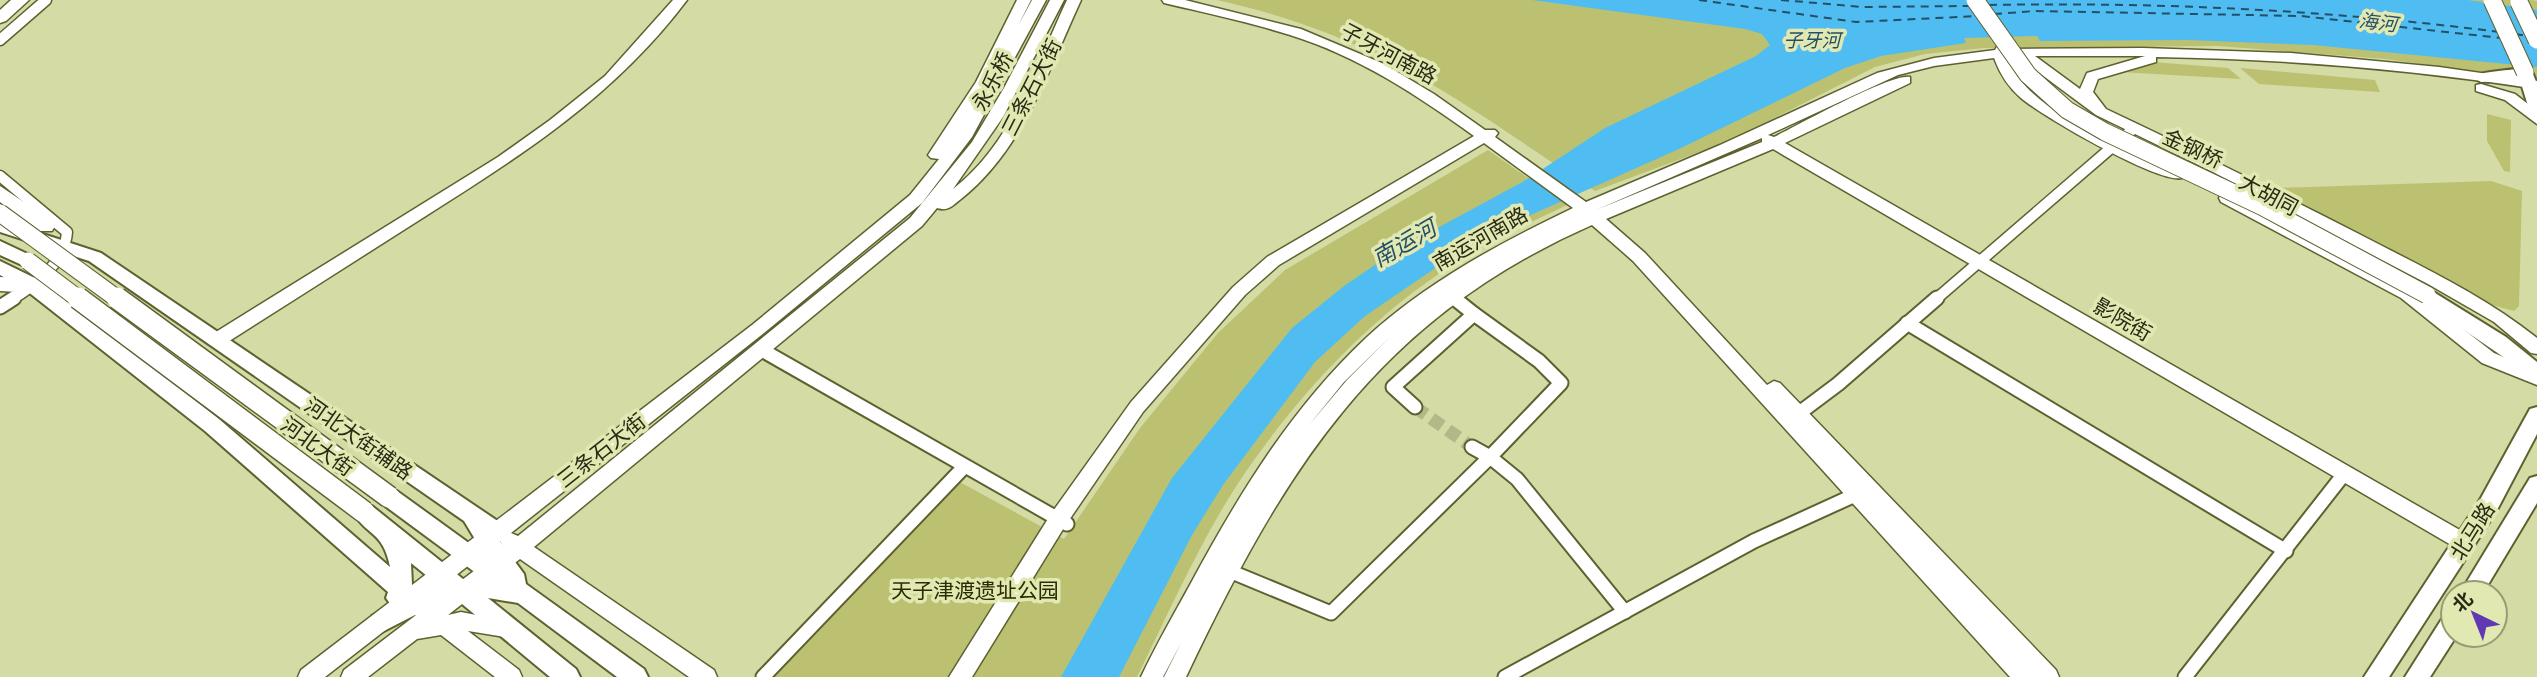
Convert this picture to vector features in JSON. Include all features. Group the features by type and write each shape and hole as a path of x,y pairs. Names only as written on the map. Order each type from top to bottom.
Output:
{"highway":[{"path":"0,18 21,0"},
{"path":"0,192 45,226"}],"main road":[{"name":"金钢桥","path":"1975,0 2022,69 2048,95 2076,116 2119,139 2220,185 2429,292"},
{"name":"金钢桥","path":"1987,0 2037,74 2084,112 2251,193 2429,292"},
{"path":"2492,0 2534,91"},
{"path":"2519,1 2537,40"},
{"path":"2481,82 2514,77 2534,91"},
{"name":"河北大街","path":"0,213 482,564 506,628 568,677"},
{"name":"河北大街辅路","path":"0,226 95,257 466,511 482,564"},
{"path":"45,226 66,248"},
{"name":"河北大街","path":"0,247 28,261 385,530 482,564"},
{"path":"0,267 12,286 212,425 421,606"},
{"path":"2429,292 2537,355"},
{"path":"2429,292 2537,373"},
{"name":"北马路","path":"2376,677 2465,543 2537,415"},
{"name":"北马路","path":"2479,579 2537,484"},
{"path":"385,530 421,606"},
{"path":"380,623 421,606 482,564 636,677"},
{"path":"2417,677 2439,643"}],"street":[{"path":"0,40 46,0"},
{"path":"217,340 503,160 555,123 610,79 680,0"},
{"name":"三条石大街","path":"891,220 958,125 1024,0"},
{"name":"永乐桥","path":"948,174 1039,0"},
{"name":"永乐桥","path":"948,174 1000,112 1057,0"},
{"name":"三条石大街","path":"482,564 761,349 916,222 972,185 987,167 1026,101 1074,0"},
{"name":"子牙河南路","path":"1169,0 1266,23 1324,43 1379,67 1490,137"},
{"name":"子牙河南路","path":"1196,0 1278,21 1352,48 1398,70 1658,260 1793,418"},
{"path":"2011,54 2245,54 2481,82 2534,91"},
{"path":"2011,54 2316,67 2481,82 2527,108 2537,119"},
{"name":"大胡同","path":"2537,348 2500,318 2434,280 2218,168 2101,112 2011,54 2008,78 2029,97 2069,124 2112,147 2217,193 2395,287 2430,310 2488,358 2537,378"},
{"name":"南运河南路","path":"1152,677 1253,491 1295,429 1339,375 1407,312 1441,286 1507,245 1589,207 1766,139 1890,73 1946,60 2011,54"},
{"path":"2101,112 2086,92 2092,76 2105,70 2151,60"},
{"path":"1793,418 2133,129"},
{"path":"960,677 1062,522 1142,415 1238,304 1295,257 1490,137"},
{"name":"影院街","path":"1766,139 2465,543"},
{"name":"三条石大街","path":"482,564 521,513 948,174"},
{"name":"三条石大街","path":"916,222 948,174"},
{"path":"0,176 66,232 66,248 12,286 0,307"},
{"name":"南运河南路","path":"1175,677 1227,569 1282,474 1333,405 1379,355 1451,296 1589,207"},
{"path":"1227,569 1331,613 1490,457 1561,383 1539,361 1451,296"},
{"path":"1415,407 1393,387 1442,340 1474,314"},
{"path":"1907,323 2286,551"},
{"path":"761,349 1062,522"},
{"path":"1793,418 1855,495 2024,677"},
{"path":"1793,418 2048,677"},
{"path":"1472,447 1490,457 1517,479 1625,612"},
{"path":"763,677 964,467"},
{"path":"2185,677 2344,474"},
{"path":"1505,677 1754,541 1855,495"},
{"path":"972,677 1062,522"},
{"path":"482,564 705,677"},
{"path":"421,606 506,628"},
{"path":"352,677 401,640 421,606"},
{"path":"421,606 511,677"},
{"path":"309,677 380,623"}],"green space":[{"path":"1217,0 2532,0 2537,1 2537,80 2385,59 2218,46 1985,48 1925,54 1875,67 1729,141 1595,191 1486,118 1402,68 1316,29"},
{"path":"2153,62 2228,68 2241,79 2120,72"},
{"path":"2240,68 2375,80 2380,92 2259,84"},
{"path":"2487,114 2511,120 2510,172 2504,171 2487,141"},
{"name":"天子津渡遗址公园","path":"1488,150 1567,205 1481,248 1446,269 1382,318 1323,375 1271,437 1231,494 1188,572 1137,677 768,677 958,481 1064,539 1140,428 1218,333 1285,270"},
{"path":"2491,181 2522,191 2519,306 2514,311 2492,305 2275,188"}],"water":[{"name":"子牙河","path":"1532,0 2468,0 2537,10 2537,67 2313,45 2188,40 2040,41 2037,36 1964,38 1966,43 1881,56 1845,68 1679,149 1508,225 1437,267 1365,316 1315,362 1223,485 1192,535 1119,677 1061,677 1172,478 1292,328 1344,286 1397,250 1526,180 1605,128 1756,56 1770,45 1762,34 1745,29"}],"ferry route":[{"path":"1699,0 1856,22 1978,16"},
{"path":"1781,0 1863,7 1969,6"},
{"path":"1989,5 2244,9 2372,18 2499,32"},
{"path":"1994,14 2035,11 2301,16 2501,38"},
{"path":"2515,34 2527,36"}],"tunnel":[{"path":"1415,407 1472,447"}],"water label":[{"name":"海河","path":"2378,22"},
{"name":"南运河","path":"1404,243"}]}
